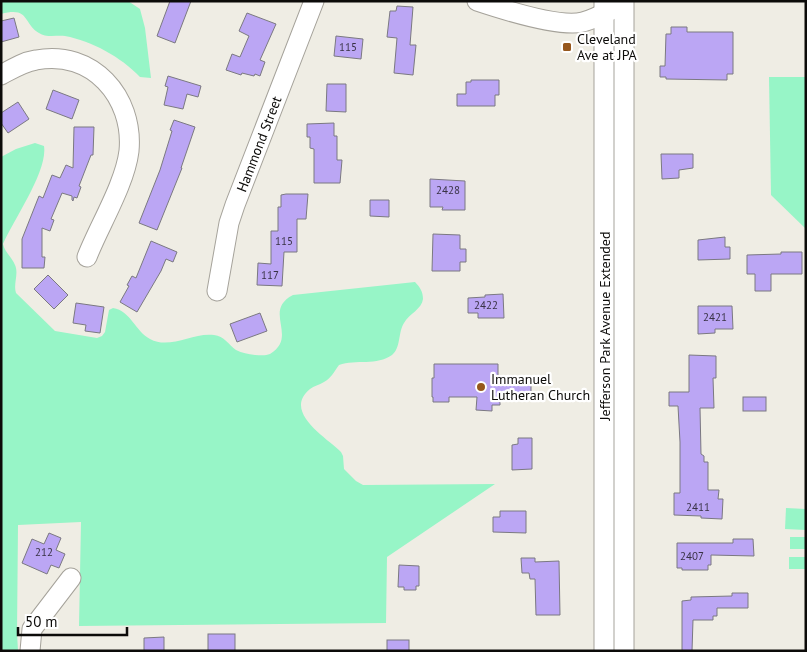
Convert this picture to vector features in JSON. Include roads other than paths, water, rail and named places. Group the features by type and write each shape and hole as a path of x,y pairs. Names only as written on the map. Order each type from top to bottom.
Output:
{"street":[{"name":"Hammond Street","path":"217,292 235,205 314,1"},
{"path":"477,1 536,18 567,22 582,22 604,7 626,2"},
{"name":"Jefferson Park Avenue Extended","path":"624,651 626,2"},
{"name":"Jefferson Park Avenue Extended","path":"604,7 604,651"},
{"path":"1,75 20,64 52,58 84,66 98,74 118,96 125,113 129,151 121,180 86,257"},
{"path":"605,418 625,418"},
{"path":"30,651 32,629 71,578"}],"place":[{"name":"Cleveland Ave at JPA","path":"567,47"},
{"name":"Immanuel Lutheran Church","path":"481,387"}]}
